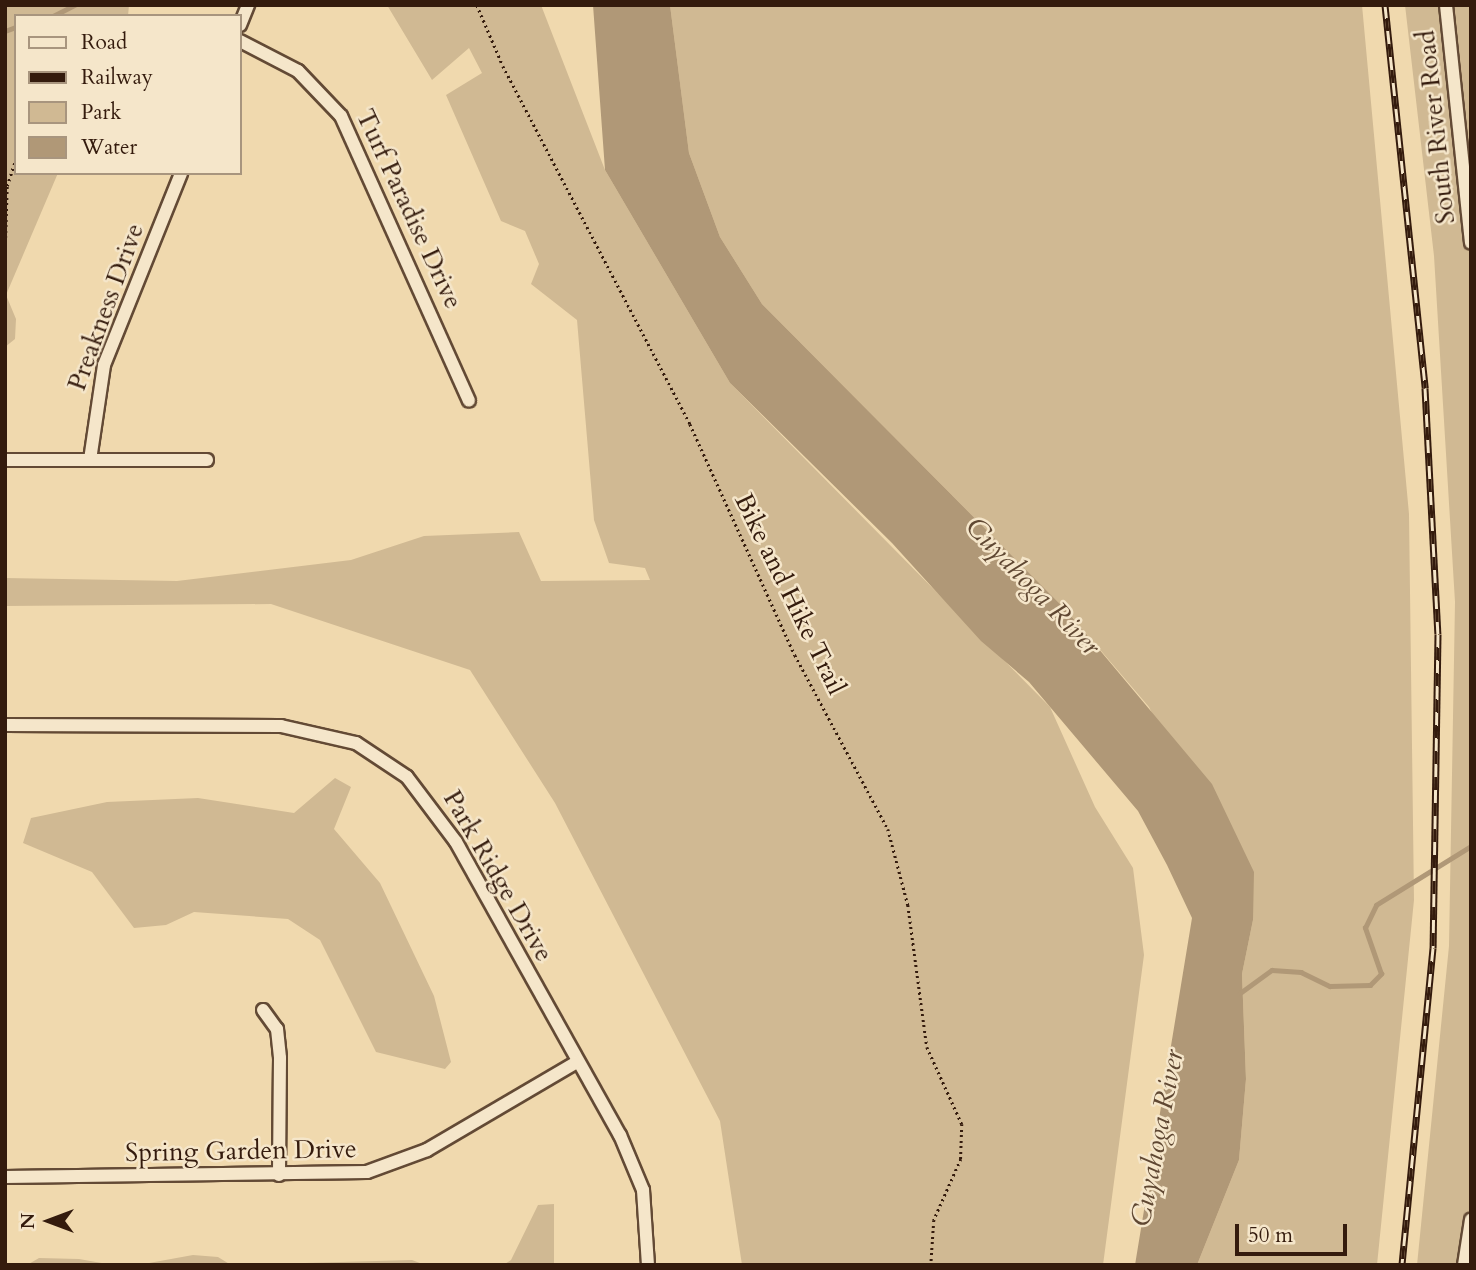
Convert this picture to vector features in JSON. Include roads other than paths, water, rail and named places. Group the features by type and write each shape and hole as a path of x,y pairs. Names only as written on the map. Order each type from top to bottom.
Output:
{"street":[{"name":"South River Road","path":"1446,5 1471,243"},
{"name":"Turf Paradise Drive","path":"242,42 298,71 341,116 469,401"},
{"name":"Preakness Drive","path":"90,460 104,365 180,175"},
{"path":"5,460 207,460"},
{"name":"Park Ridge Drive","path":"5,725 281,726 356,743 388,761 425,795 456,842 636,1169 648,1265"},
{"path":"263,1010 277,1029 280,1058 279,1175"},
{"name":"Spring Garden Drive","path":"5,1177 279,1175 390,1166 577,1062"},
{"path":"1464,1265 1471,1220"}],"water":[{"name":"Cuyahoga River","path":"593,5 670,5 689,153 720,237 762,304 1067,611 1212,784 1254,872 1253,920 1242,974 1246,1079 1239,1160 1197,1265 1135,1265 1192,918 1167,865 1138,811 1029,682 981,641 892,543 730,383 605,170"}],"waterway":[{"path":"57,14 75,5"},
{"path":"5,31 14,28"},
{"path":"1240,993 1272,970 1301,972 1330,986 1370,985 1381,974 1365,928 1376,905 1471,846"}],"railway":[{"path":"1385,5 1425,388 1438,634 1433,948 1402,1265"}]}
